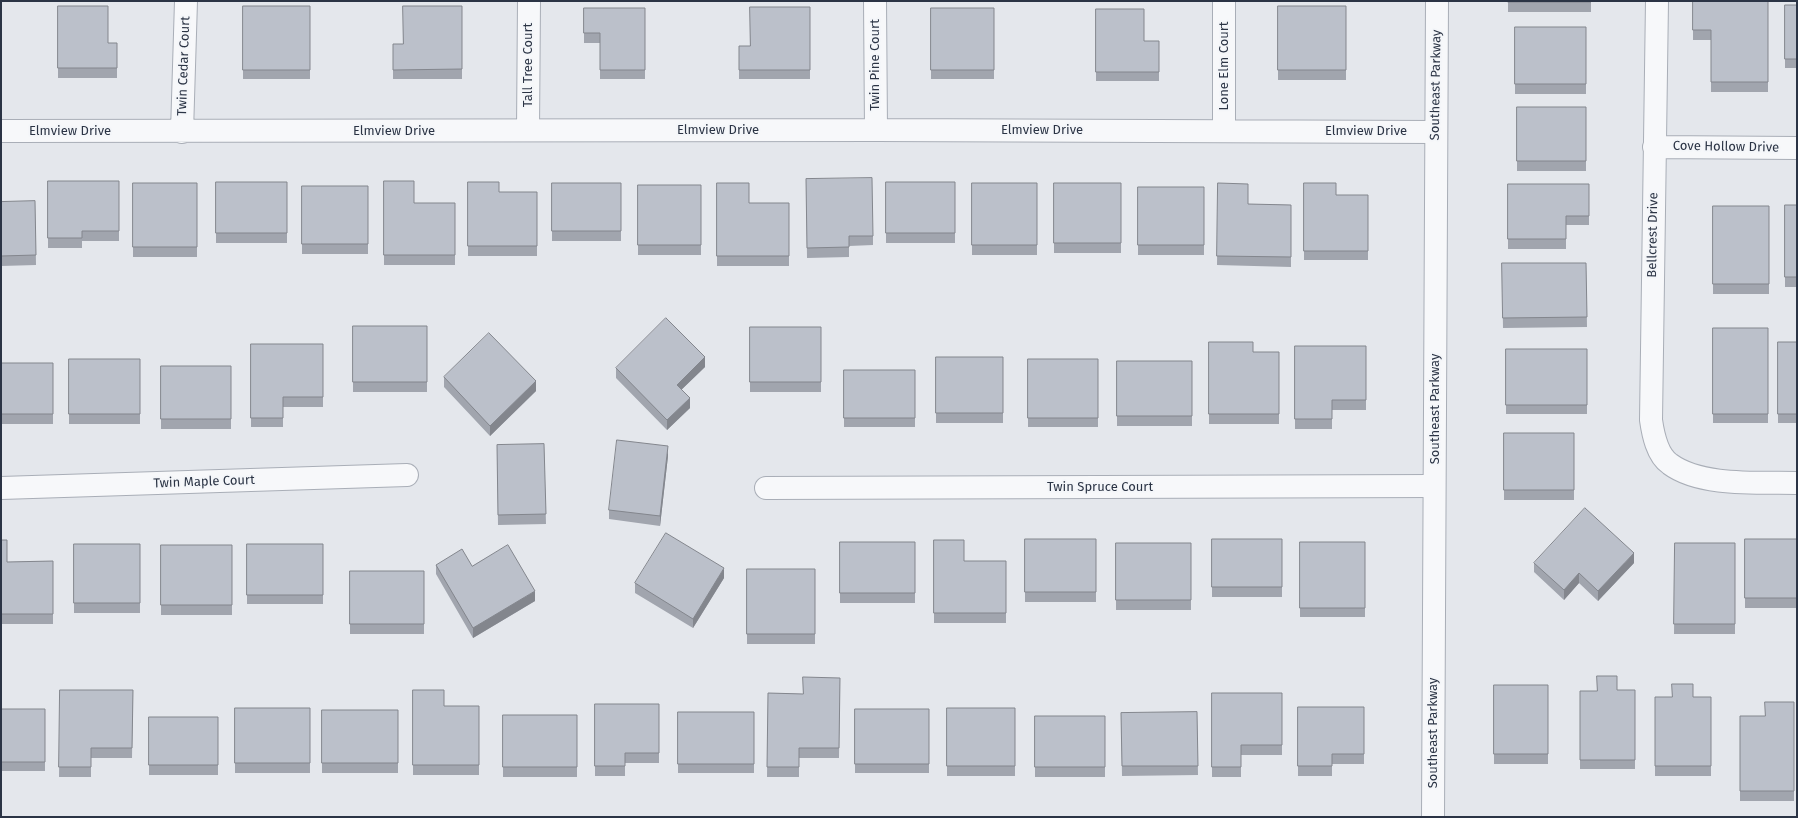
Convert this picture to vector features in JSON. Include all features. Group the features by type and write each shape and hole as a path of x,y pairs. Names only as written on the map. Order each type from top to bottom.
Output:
{"street":[{"name":"Twin Cedar Court","path":"182,132 186,1"},
{"name":"Tall Tree Court","path":"528,130 529,1"},
{"name":"Twin Pine Court","path":"875,1 876,130"},
{"name":"Lone Elm Court","path":"1224,1 1224,131"},
{"name":"Southeast Parkway","path":"1433,817 1435,132 1437,1"},
{"name":"Bellcrest Drive","path":"1657,1 1651,420 1654,437 1660,452 1669,464 1689,473 1715,480 1797,483"},
{"name":"Elmview Drive","path":"1,131 182,132 876,130 1435,132"},
{"name":"Cove Hollow Drive","path":"1654,146 1797,148"},
{"name":"Twin Maple Court","path":"1,488 407,475"},
{"name":"Twin Spruce Court","path":"766,488 1434,486"}],"building":[{"path":"1591,1 1591,2 1508,2"},
{"path":"1693,1 1768,1 1768,82 1711,82 1711,30 1693,30"},
{"path":"1785,5 1797,5 1797,59 1785,59"},
{"path":"58,6 108,6 108,43 117,43 117,68 58,68"},
{"path":"243,6 310,6 310,70 243,70"},
{"path":"403,6 462,6 462,69 393,70 393,44 403,44"},
{"path":"1278,6 1346,6 1346,70 1278,70"},
{"path":"750,7 810,7 810,70 739,70 739,46 750,46"},
{"path":"584,8 645,8 645,70 600,70 600,33 584,33"},
{"path":"931,8 994,8 994,70 931,70"},
{"path":"1096,9 1144,9 1144,41 1159,41 1159,72 1096,72"},
{"path":"1515,27 1586,27 1586,84 1515,84"},
{"path":"1517,107 1586,107 1586,161 1517,161"},
{"path":"872,178 873,236 849,236 849,247 807,248 806,179"},
{"path":"48,181 119,181 119,231 82,231 82,238 48,238"},
{"path":"384,181 414,181 414,203 455,203 455,255 384,255"},
{"path":"216,182 287,182 287,233 216,233"},
{"path":"468,182 499,182 499,192 537,192 537,246 468,246"},
{"path":"886,182 955,182 955,233 886,233"},
{"path":"133,183 197,183 197,247 133,247"},
{"path":"552,183 621,183 621,231 552,231"},
{"path":"717,183 749,183 749,203 789,203 789,256 717,256"},
{"path":"972,183 1037,183 1037,245 972,245"},
{"path":"1054,183 1121,183 1121,243 1054,243"},
{"path":"1218,183 1248,184 1248,204 1291,205 1291,257 1217,256"},
{"path":"1304,183 1336,183 1336,195 1368,195 1368,251 1304,251"},
{"path":"1508,184 1589,184 1589,216 1566,216 1566,239 1508,239"},
{"path":"638,185 701,185 701,245 638,245"},
{"path":"302,186 368,186 368,244 302,244"},
{"path":"1138,187 1204,187 1204,245 1138,245"},
{"path":"35,201 36,255 1,256 1,202"},
{"path":"1785,205 1797,205 1797,277 1785,277"},
{"path":"1713,206 1769,206 1769,284 1713,284"},
{"path":"1502,263 1586,263 1587,317 1503,318"},
{"path":"666,318 705,357 677,385 690,398 667,420 616,368"},
{"path":"353,326 427,326 427,382 353,382"},
{"path":"750,327 821,327 821,382 750,382"},
{"path":"1713,328 1768,328 1768,414 1713,414"},
{"path":"489,333 536,381 490,426 444,377"},
{"path":"1209,342 1253,342 1253,352 1279,352 1279,414 1209,414"},
{"path":"1778,342 1797,342 1797,414 1778,414"},
{"path":"251,344 323,344 323,397 283,397 283,418 251,418"},
{"path":"1295,346 1366,346 1366,400 1332,400 1332,419 1295,419"},
{"path":"1506,349 1587,349 1587,405 1506,405"},
{"path":"936,357 1003,357 1003,413 936,413"},
{"path":"69,359 140,359 140,414 69,414"},
{"path":"1028,359 1098,359 1098,418 1028,418"},
{"path":"1117,361 1192,361 1192,416 1117,416"},
{"path":"1,363 53,363 53,414 1,414"},
{"path":"161,366 231,366 231,419 161,419"},
{"path":"844,370 915,370 915,418 844,418"},
{"path":"1504,433 1574,433 1574,490 1504,490"},
{"path":"617,440 668,446 660,516 609,510"},
{"path":"544,444 546,514 498,515 497,445"},
{"path":"1585,508 1634,553 1598,591 1579,573 1564,590 1534,563"},
{"path":"666,533 724,568 693,619 635,583"},
{"path":"1025,539 1096,539 1096,592 1025,592"},
{"path":"1212,539 1282,539 1282,587 1212,587"},
{"path":"1745,539 1797,539 1797,598 1745,598"},
{"path":"1,540 7,540 7,562 53,561 53,614 1,614"},
{"path":"934,540 964,540 964,561 1006,561 1006,613 934,613"},
{"path":"840,542 915,542 915,593 840,593"},
{"path":"1300,542 1365,542 1365,608 1300,608"},
{"path":"1116,543 1191,543 1191,600 1116,600"},
{"path":"1675,543 1735,543 1735,624 1674,624"},
{"path":"74,544 140,544 140,603 74,603"},
{"path":"247,544 323,544 323,595 247,595"},
{"path":"161,545 232,545 232,605 161,605"},
{"path":"508,545 535,591 473,628 436,565 462,549 472,566"},
{"path":"747,569 815,569 815,634 747,634"},
{"path":"350,571 424,571 424,624 350,624"},
{"path":"1597,676 1617,676 1617,690 1635,690 1635,760 1580,760 1580,691 1597,691"},
{"path":"803,677 840,678 839,748 799,748 799,767 767,767 768,693 803,694"},
{"path":"1672,684 1693,684 1693,697 1711,697 1711,766 1655,766 1655,697 1672,697"},
{"path":"1494,685 1548,685 1548,754 1494,754"},
{"path":"60,690 133,690 132,748 91,748 91,767 59,767"},
{"path":"413,690 444,690 444,706 479,706 479,765 413,765"},
{"path":"1212,693 1282,693 1282,745 1241,745 1241,767 1212,767"},
{"path":"1765,702 1794,702 1794,791 1740,791 1740,716 1765,716"},
{"path":"595,704 659,704 659,753 625,753 625,766 595,766"},
{"path":"1298,707 1364,707 1364,754 1332,754 1332,766 1298,766"},
{"path":"235,708 310,708 310,763 235,763"},
{"path":"947,708 1015,708 1015,766 947,766"},
{"path":"1,709 45,709 45,762 1,762"},
{"path":"855,709 929,709 929,764 855,764"},
{"path":"322,710 398,710 398,763 322,763"},
{"path":"678,712 754,712 754,764 678,764"},
{"path":"1197,712 1198,766 1122,766 1121,713"},
{"path":"503,715 577,715 577,767 503,767"},
{"path":"1035,716 1105,716 1105,767 1035,767"},
{"path":"149,717 218,717 218,765 149,765"}]}
